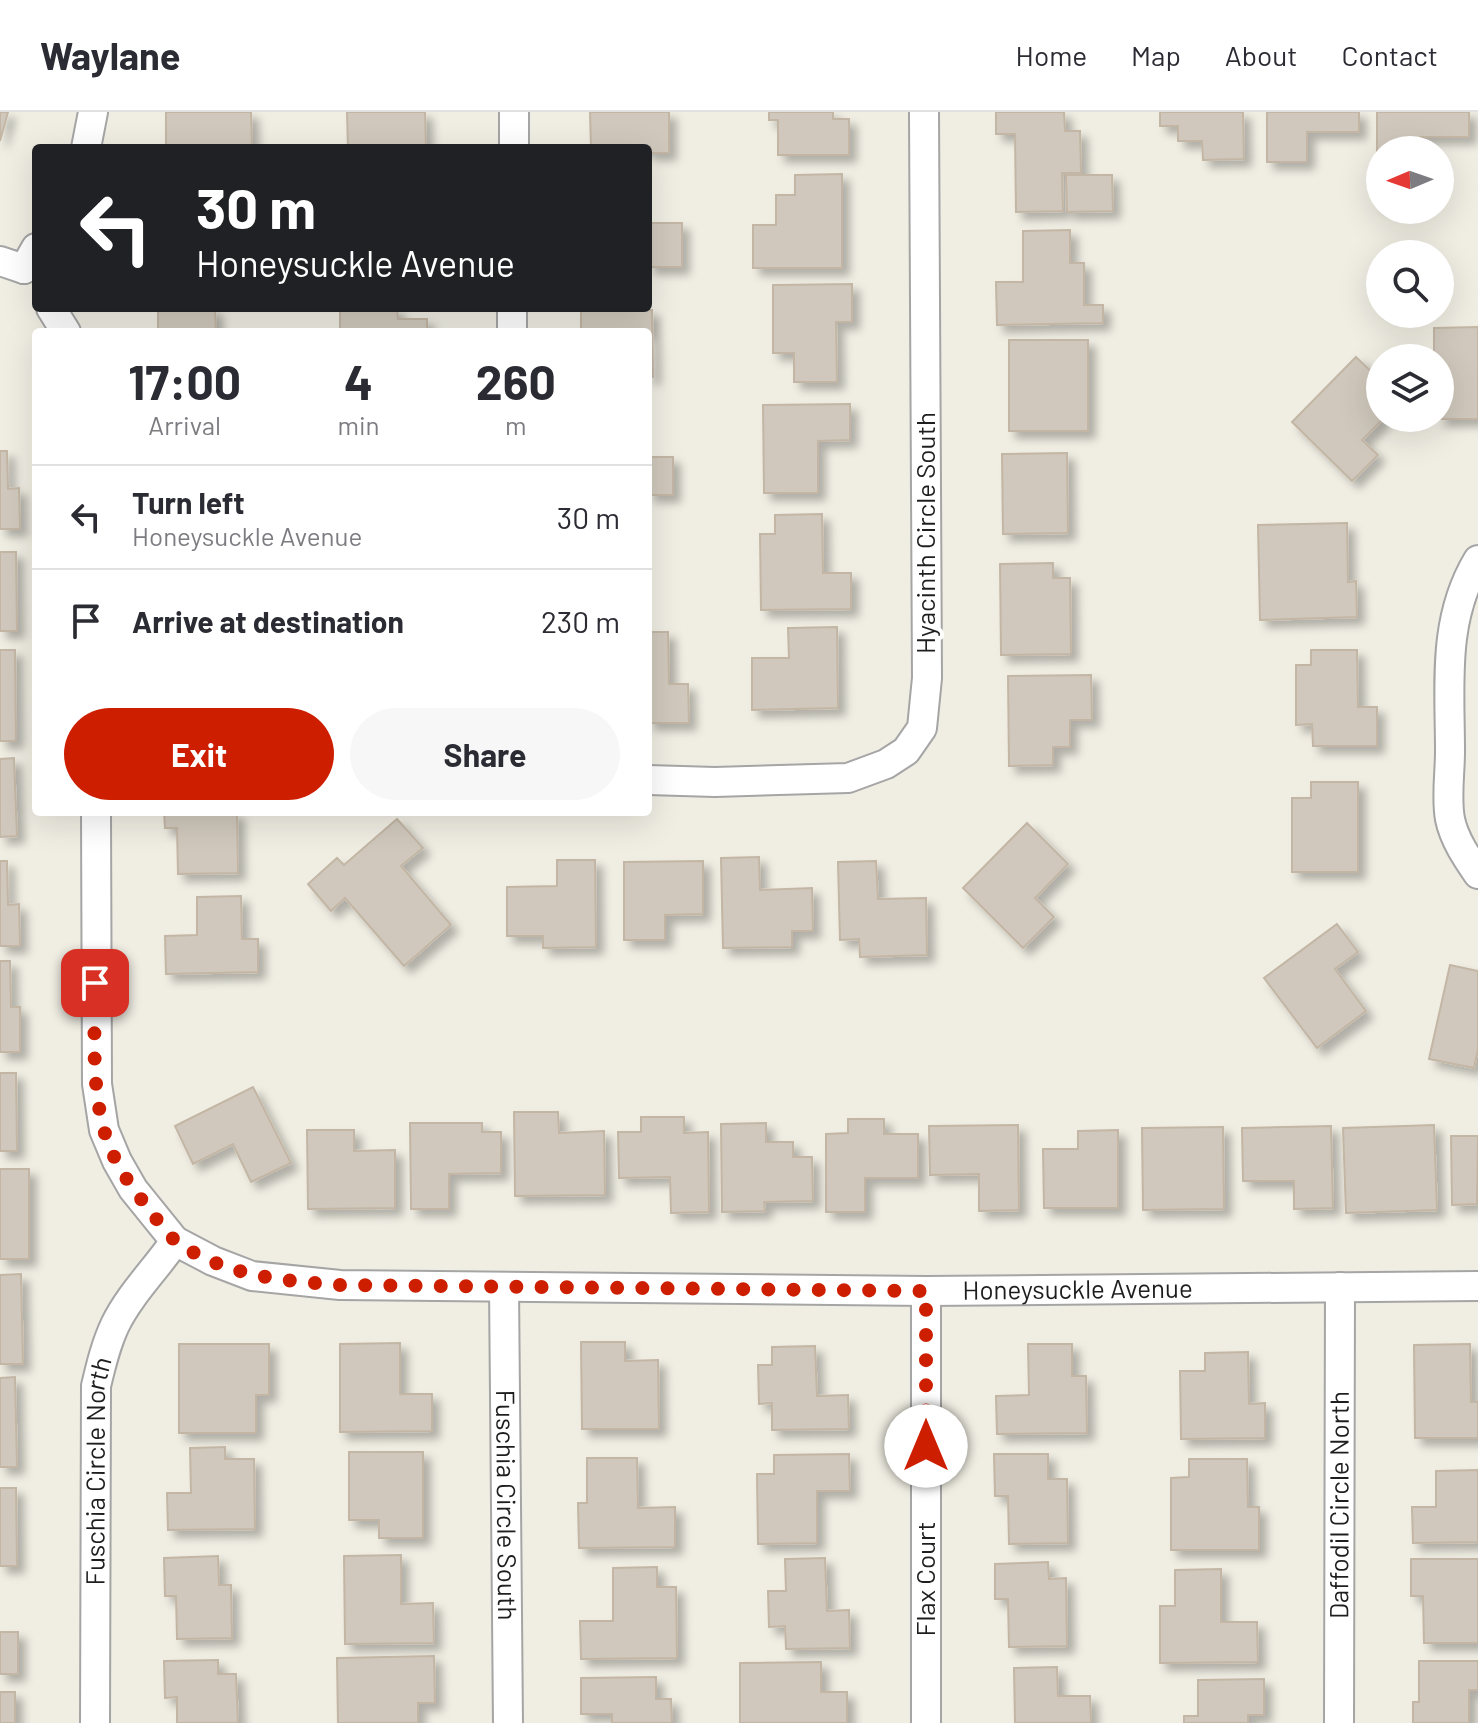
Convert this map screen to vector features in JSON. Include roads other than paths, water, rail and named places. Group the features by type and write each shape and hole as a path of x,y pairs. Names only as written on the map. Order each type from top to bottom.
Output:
{"street":[{"path":"87,144 93,112"},
{"path":"514,112 514,144"},
{"name":"Hyacinth Circle South","path":"652,780 715,782 848,778 886,764 906,751 922,728 927,678 924,112"},
{"path":"1478,560 1464,583 1454,614 1450,649 1450,819 1464,853 1478,874"},
{"name":"Honeysuckle Avenue","path":"96,816 95,1040 104,1130 133,1189 175,1241 213,1261 252,1276 340,1285 926,1291 1478,1286"},
{"name":"Fuschia Circle North","path":"95,1723 96,1386 103,1355 115,1325 175,1241"},
{"name":"Fuschia Circle South","path":"504,1287 508,1723"},
{"name":"Daffodil Circle North","path":"1339,1723 1340,1287"},
{"name":"Flax Court","path":"926,1291 926,1723"}]}
